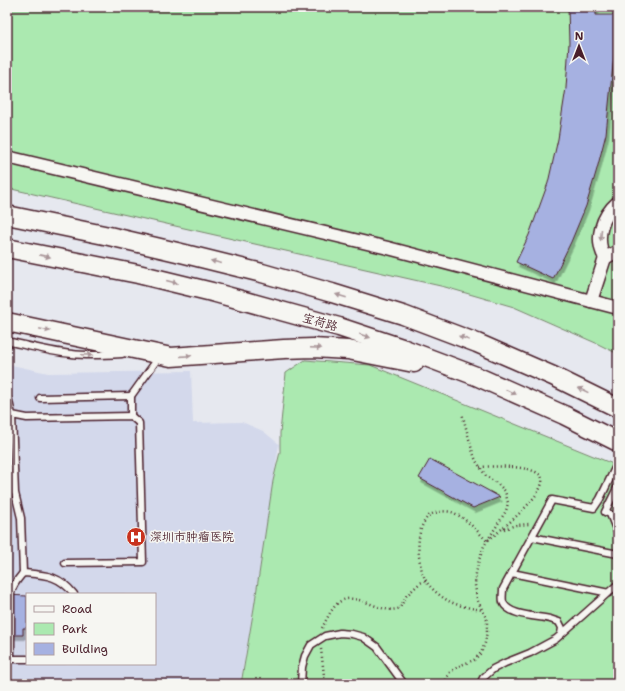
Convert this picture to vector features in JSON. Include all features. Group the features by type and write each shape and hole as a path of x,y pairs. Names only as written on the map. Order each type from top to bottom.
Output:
{"main road":[{"path":"7,215 109,236 262,273 403,315 477,343 553,376 618,408"},
{"name":"宝荷路","path":"7,248 138,274 281,310 346,329 476,376 564,415 618,442"},
{"path":"7,322 171,357 284,349 313,348 348,350 384,356 476,376"}],"street":[{"path":"7,157 388,248 618,308"},
{"path":"591,301 605,258 600,247 601,227 611,208 618,202"},
{"path":"605,258 618,251"}],"lane":[{"path":"7,341 49,351 73,354 103,355 153,353 131,396 131,416"},
{"path":"40,398 131,396"},
{"path":"7,398 9,401 15,493 21,518 23,573 14,584 11,592 9,659 26,659"},
{"path":"10,415 27,418 131,416 139,423 143,562 65,563"},
{"path":"594,508 618,462"},
{"path":"605,512 618,486"},
{"path":"561,634 562,628 559,622 509,609 504,603 502,596 503,589 552,500 594,508 610,514 618,534"},
{"path":"532,537 618,554"},
{"path":"23,573 48,576 59,580 68,586 73,593"},
{"path":"512,573 609,592"},
{"path":"480,684 483,678 493,669 530,653 556,639 618,584"},
{"path":"301,684 302,667 305,656 311,645 324,636 340,633 363,637 377,647 404,684"}],"path":[{"path":"447,684 446,680 450,672 461,665 474,660 481,653 485,643 487,620 477,598 475,585 476,573 479,560 487,541 506,511 508,502 505,491 486,476 480,467 472,450 462,413"},
{"path":"480,467 500,466 522,468 540,475 543,480 543,484 531,501 514,519 487,541"},
{"path":"482,610 448,601 435,592 426,580 422,571 419,554 419,536 423,523 431,514 443,512 453,513 462,517 487,541"},
{"path":"502,529 516,524 538,525"},
{"path":"325,684 320,639 322,629 328,615 336,605 341,601 348,599 360,600 384,609 393,610 400,608 406,596 420,583 426,580"}],"shaded area":[{"name":"深圳市肿瘤医院","path":"7,364 48,373 191,371 193,423 242,422 263,431 279,444 254,608 240,684 7,684"}],"green space":[{"path":"7,7 618,7 618,354 514,307 445,287 7,188"},
{"path":"305,360 370,365 618,466 618,684 241,684 273,481 280,452 280,433 286,373"}],"building":[{"path":"568,7 596,7 596,15 614,15 614,55 606,134 597,169 586,206 553,279 516,262 529,235 548,183 558,139 566,88 569,43"},
{"path":"430,459 500,497 473,508 419,478"},
{"path":"7,595 26,596 26,628 23,628 23,635 7,635"}],"place":[{"name":"深圳市肿瘤医院","path":"136,537"}]}
